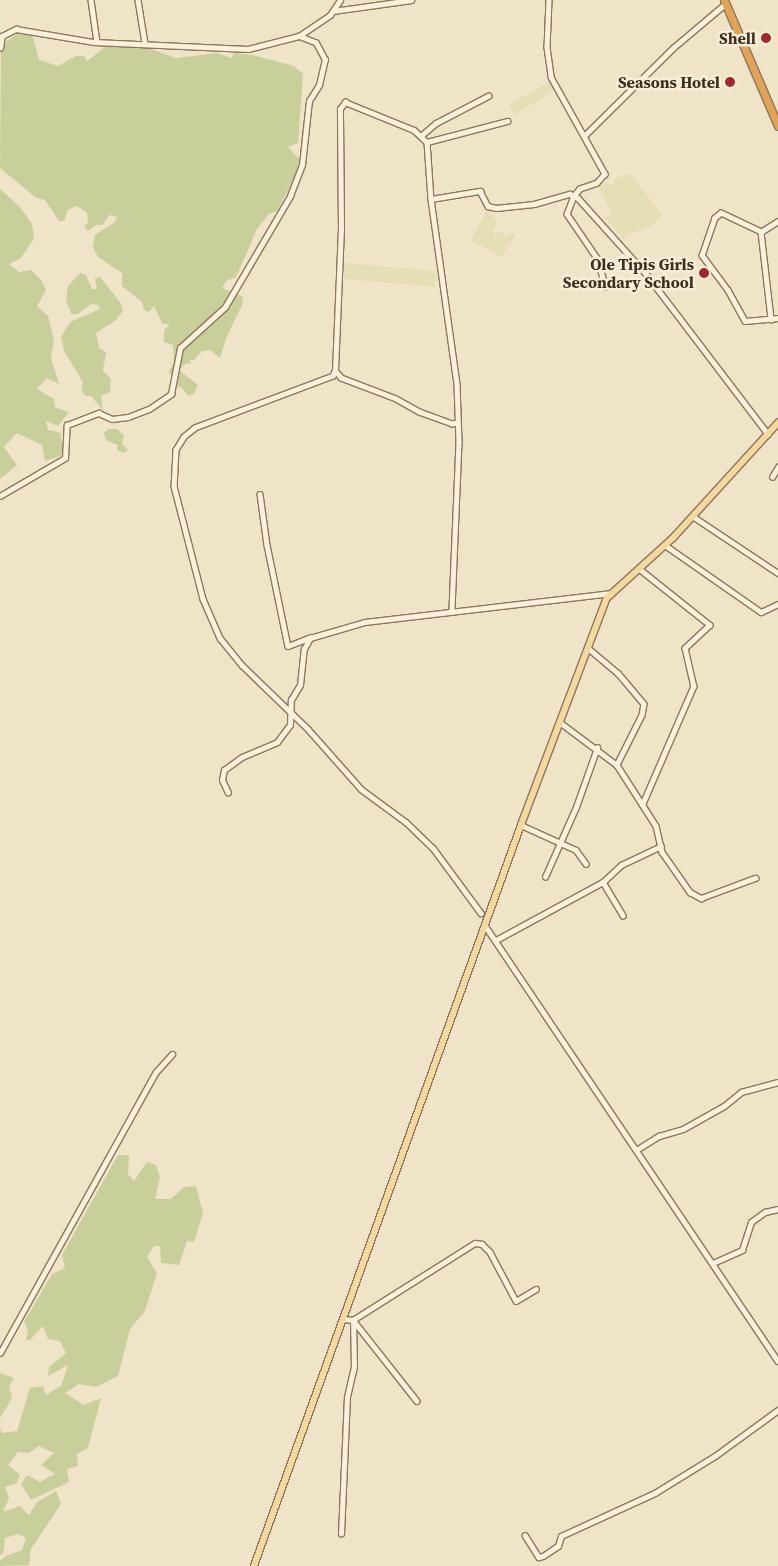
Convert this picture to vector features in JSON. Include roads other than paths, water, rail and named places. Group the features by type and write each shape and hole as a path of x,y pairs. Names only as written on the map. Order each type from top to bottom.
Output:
{"highway":[{"path":"724,2 778,126"}],"main road":[{"path":"254,1566 342,1319 486,927 521,825 588,648 611,593 641,570 694,517 710,494 778,423"}],"street":[{"path":"91,0 97,42"},
{"path":"138,0 145,43"},
{"path":"0,48 2,36 16,29 97,42 145,43 194,49 248,49 299,36 333,11 340,0"},
{"path":"333,11 411,0"},
{"path":"549,0 547,47 551,76 605,174 597,183 580,189 574,196 567,214 597,258 606,287"},
{"path":"585,135 673,48 724,2"},
{"path":"0,496 64,458 67,425 99,413 112,419 128,417 149,409 171,394 180,348 224,307 290,196 302,165 309,101 319,85 325,60 316,43 299,36"},
{"path":"422,135 436,123 488,96"},
{"path":"452,612 458,423 451,328 430,199 427,142 422,135 346,102 341,106 341,230 335,370 333,376 195,428 184,437 176,450 174,486 199,585 212,624 242,665 290,712 361,789 406,822 434,848 481,913"},
{"path":"427,142 507,121"},
{"path":"430,199 480,191 488,206 496,208 574,196"},
{"path":"574,196 647,275 768,434"},
{"path":"761,232 721,213 715,218 702,255 728,290 745,321 778,318"},
{"path":"761,232 778,221"},
{"path":"761,232 771,319"},
{"path":"335,370 341,378 396,399 419,412 452,424 458,423"},
{"path":"772,478 778,467"},
{"path":"260,494 267,545 288,646 365,622 611,593"},
{"path":"694,517 778,573"},
{"path":"666,545 761,612 778,604"},
{"path":"641,570 710,625 685,648 694,686 643,804"},
{"path":"228,793 222,780 224,770 242,757 278,742 290,725 291,700 300,684 304,649 310,638"},
{"path":"588,648 618,673 644,704 642,715 617,765"},
{"path":"561,723 597,748 617,765 656,826 661,846 690,892 701,898 755,878"},
{"path":"545,876 576,807 597,748"},
{"path":"521,825 576,850 586,864"},
{"path":"496,940 603,882 622,864 661,846"},
{"path":"603,882 622,915"},
{"path":"486,927 638,1149 778,1361"},
{"path":"0,1353 156,1072 172,1054"},
{"path":"638,1149 659,1136 683,1129 724,1106 741,1092 778,1082"},
{"path":"713,1263 742,1250 751,1222 765,1212 778,1209"},
{"path":"342,1319 353,1320 475,1243 482,1244 490,1252 516,1300 536,1289"},
{"path":"353,1320 417,1400"},
{"path":"341,1534 347,1397 354,1368 353,1320"},
{"path":"525,1535 539,1557 543,1556 558,1546 561,1536 655,1493 715,1456 778,1410"}],"place":[{"name":"Shell","path":"766,38"},
{"name":"Seasons Hotel","path":"730,82"},
{"name":"Ole Tipis Girls Secondary School","path":"704,273"}]}
